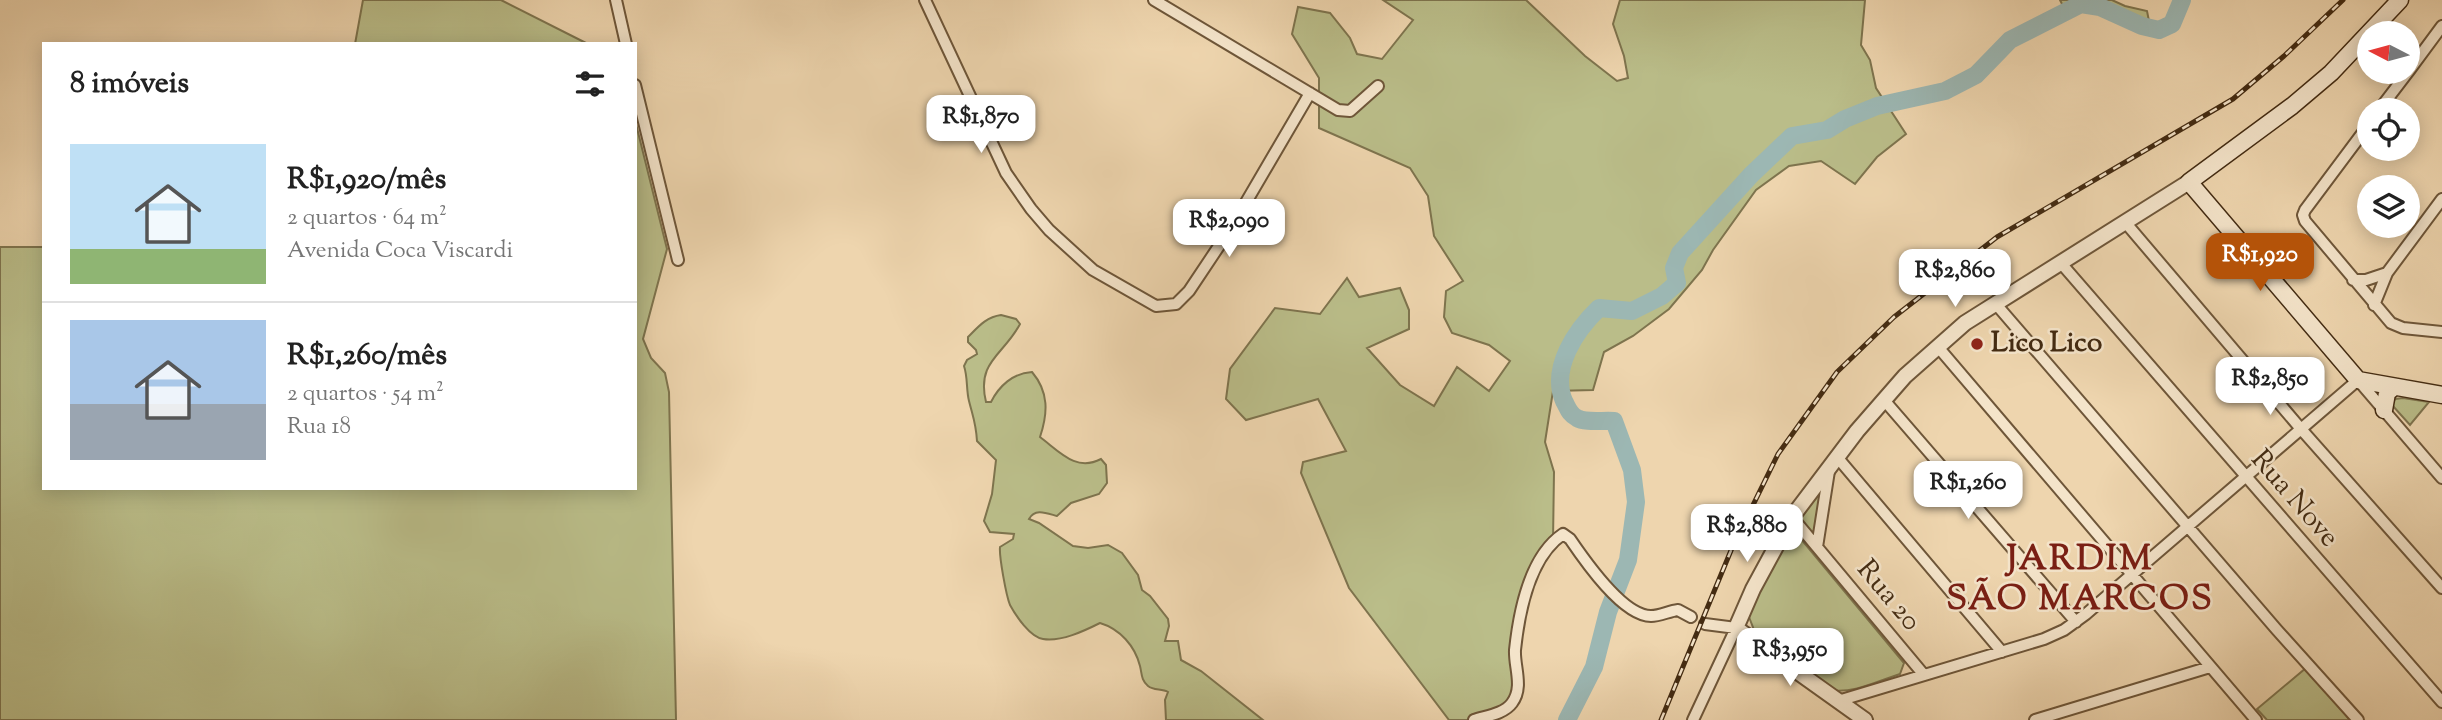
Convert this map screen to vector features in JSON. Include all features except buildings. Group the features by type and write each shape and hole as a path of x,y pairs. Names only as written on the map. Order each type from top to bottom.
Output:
{"main road":[{"path":"2400,0 2331,73 2292,106 2189,182 2358,380 2442,395"},
{"path":"2384,410 2387,393 2394,387"}],"street":[{"path":"616,0 626,42"},
{"path":"925,0 1006,173 1031,209 1049,230 1093,270 1156,306 1176,303 1189,291 1231,228 1310,93"},
{"path":"1154,0 1344,112 1350,111 1378,86"},
{"path":"2420,56 2442,26"},
{"path":"2388,98 2399,84"},
{"path":"637,93 678,260"},
{"path":"2357,141 2303,215 2305,221 2374,305 2396,326 2442,332"},
{"path":"1693,720 1753,589 1792,517 1905,376 1965,323 2189,182"},
{"path":"2374,305 2387,273 2442,199"},
{"path":"2125,222 2301,429 2442,588"},
{"name":"Rua Nove","path":"2060,262 2442,702"},
{"path":"2353,280 2367,280 2387,273"},
{"path":"1995,303 2358,720"},
{"path":"1938,347 2256,720"},
{"path":"1838,701 2044,639 2076,622 2358,380 2442,478"},
{"path":"1884,400 2076,622"},
{"path":"1817,547 1833,463"},
{"path":"1833,463 2002,652"},
{"name":"Rua 20","path":"1792,517 1924,675"},
{"path":"1474,720 1497,714 1513,703 1519,681 1515,653 1524,601 1538,564 1553,541 1563,534 1570,539 1603,584 1638,612 1651,616 1674,610 1691,617"},
{"path":"1705,624 1736,628 1865,720"},
{"path":"2035,720 2210,667"}],"green space":[{"path":"363,0 501,0 584,42 355,42"},
{"path":"1383,0 1526,0 1585,56 1617,81 1628,78 1613,24 1620,0 1865,0 1861,45 1870,60 1876,88 1906,134 1877,157 1855,184 1821,161 1789,166 1756,190 1702,270 1669,309 1633,336 1604,352 1593,390 1553,391 1545,442 1554,472 1553,541 1524,601 1512,703 1474,720 1449,720 1349,588 1301,473 1303,462 1346,451 1318,399 1246,420 1226,399 1230,369 1275,308 1320,314 1347,278 1359,297 1400,288 1409,310 1409,329 1367,348 1400,385 1434,406 1457,367 1489,391 1510,361 1489,345 1452,333 1444,317 1446,291 1463,281 1434,236 1428,196 1410,168 1319,128 1319,78 1292,34 1298,7 1330,13 1350,38 1357,54 1382,59 1413,20"},
{"path":"2060,0 2112,0 2147,11 2149,21 2139,23 2103,12 2066,12"},
{"path":"637,128 667,249 643,339 651,358 665,373 669,392 676,720 0,720 0,247 42,247 42,490 637,490"},
{"path":"1001,315 1016,319 1020,324 988,367 984,388 986,402 991,402 1002,386 1013,378 1032,372 1042,387 1045,403 1045,420 1040,437 1076,462 1101,459 1106,465 1107,483 1099,494 1071,503 1057,516 1038,512 1029,519 1073,546 1088,548 1108,545 1122,553 1138,575 1142,590 1168,619 1165,641 1178,641 1181,660 1201,671 1263,720 1166,720 1165,700 1168,692 1146,684 1134,652 1126,639 1114,629 1100,623 1065,637 1043,639 1028,630 1016,615 1010,605 1000,552 1000,547 1013,539 1014,534 990,532 984,521 992,494 996,460 977,441 964,366 967,360 977,354 968,342 968,337 987,320"},
{"path":"2395,399 2429,402 2410,425 2392,405"},
{"path":"1824,482 1815,538 1798,519"},
{"path":"1788,538 1801,539 1904,663 1900,674 1856,689 1830,690 1756,635 1749,617 1751,607 1781,546"},
{"path":"2306,668 2350,720 2267,720 2257,709"}],"waterway":[{"path":"1567,720 1594,667 1608,612 1628,560 1636,502 1632,470 1614,421 1580,420 1569,411 1564,401 1560,376 1563,363 1574,338 1590,317 1599,308 1632,311 1662,296 1677,283 1674,268 1680,253 1751,175 1792,136 1827,130 1845,119 1877,106 1945,91 1976,75 2010,40 2081,4 2100,7 2142,26 2159,30 2172,24 2182,0"}],"railway":[{"path":"1661,720 1732,548 1778,454 1837,372 1894,317 1997,237 2233,99 2284,56 2343,0"}],"place":[{"name":"Lico Lico","path":"1977,344"}],"district":[{"name":"JARDIM SÃO MARCOS","path":"2080,580"}]}
